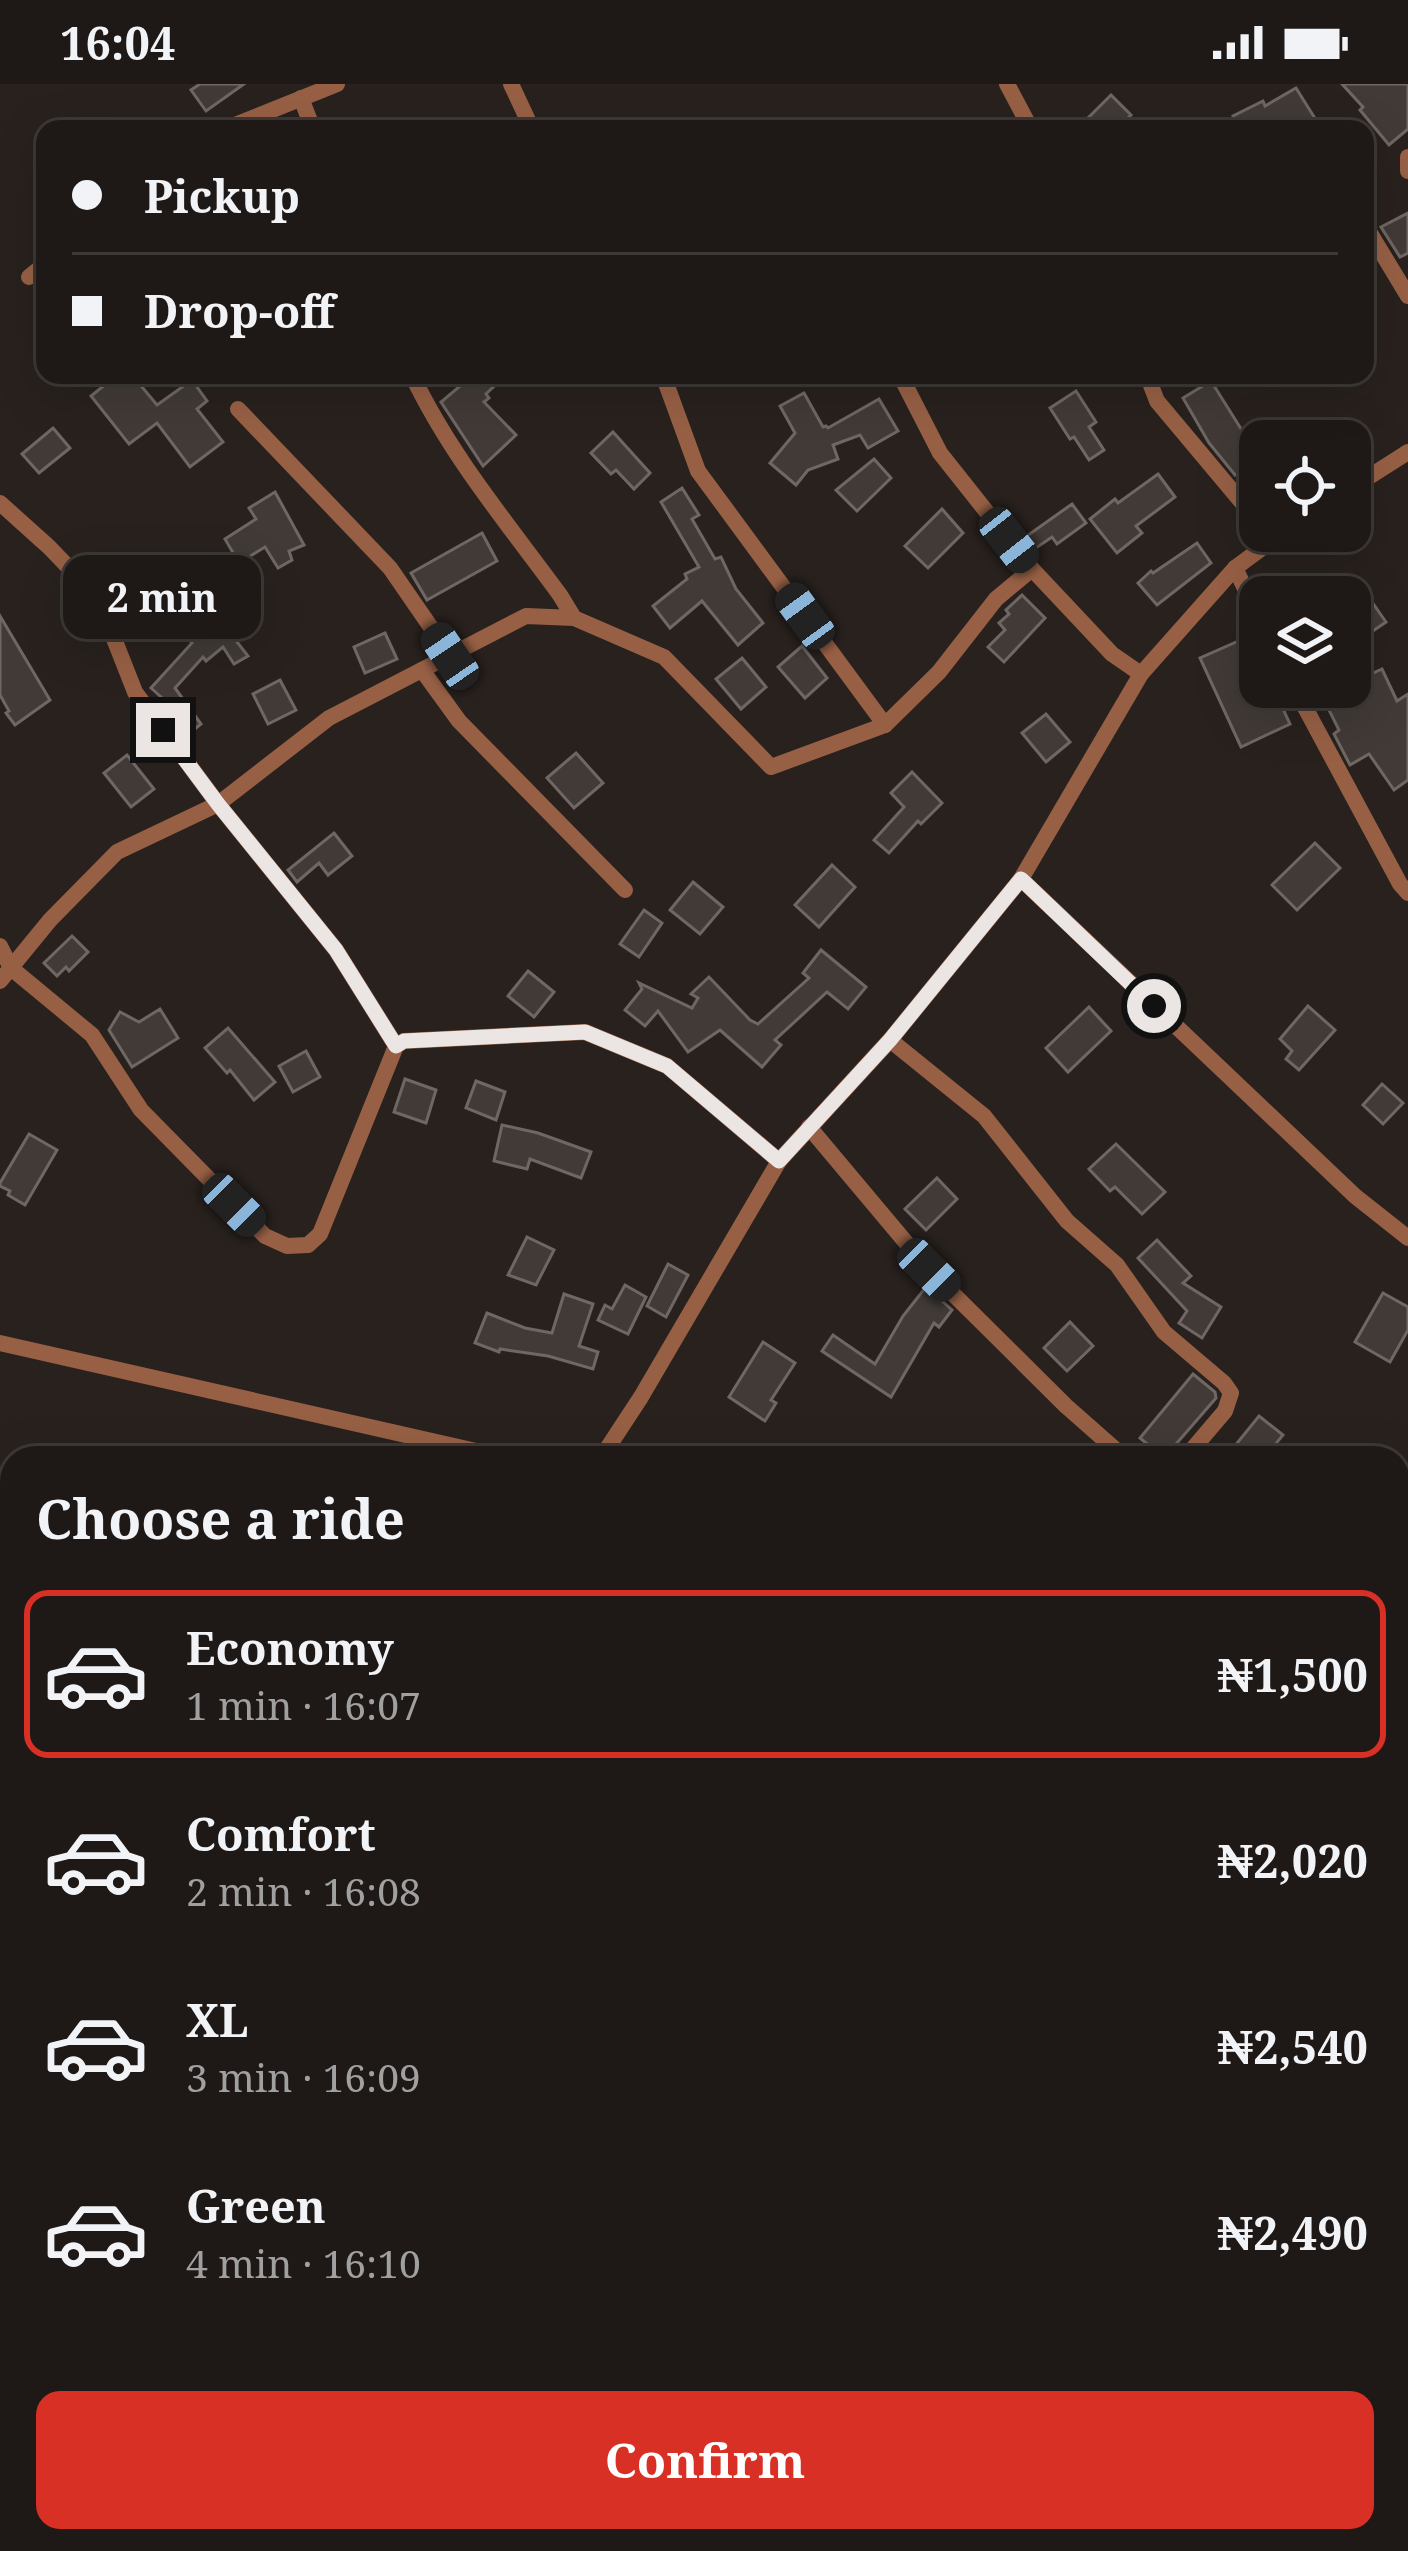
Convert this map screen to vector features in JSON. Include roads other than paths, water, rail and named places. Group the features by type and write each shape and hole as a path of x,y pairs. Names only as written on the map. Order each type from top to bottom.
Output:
{"street":[{"path":"247,120 338,84"},
{"path":"511,84 528,120"},
{"path":"1007,84 1026,120"},
{"path":"301,98 310,120"},
{"path":"1408,157 1408,172"},
{"path":"1374,240 1408,296"},
{"path":"28,277 36,271"},
{"path":"416,384 431,416 574,618"},
{"path":"666,384 698,471 885,725"},
{"path":"905,384 940,453 1032,569 1112,654 1141,674"},
{"path":"1150,384 1157,401 1239,499"},
{"path":"238,410 390,568 450,656"},
{"path":"1371,476 1408,452"},
{"path":"0,503 98,598 135,692 336,950 396,1046"},
{"path":"609,1446 779,1161 890,1040 1021,879 1141,674 1253,552"},
{"path":"1235,568 1239,576"},
{"path":"6,974 50,920 117,852 218,804 329,718 526,616 574,618 664,657 771,767 885,725 939,672 996,599 1032,569"},
{"path":"422,670 459,721 625,890"},
{"path":"1304,708 1408,893"},
{"path":"1021,879 1355,1196 1408,1238"},
{"path":"0,946 6,974 92,1036 141,1110 265,1236 287,1246 308,1245 320,1234 396,1046 404,1041 585,1032 667,1066 779,1161"},
{"path":"890,1040 984,1116 1066,1221 1117,1265 1164,1332 1224,1383 1231,1393 1226,1411 1195,1446"},
{"path":"809,1127 929,1270 1111,1446"},
{"path":"0,1343 454,1446"}]}
